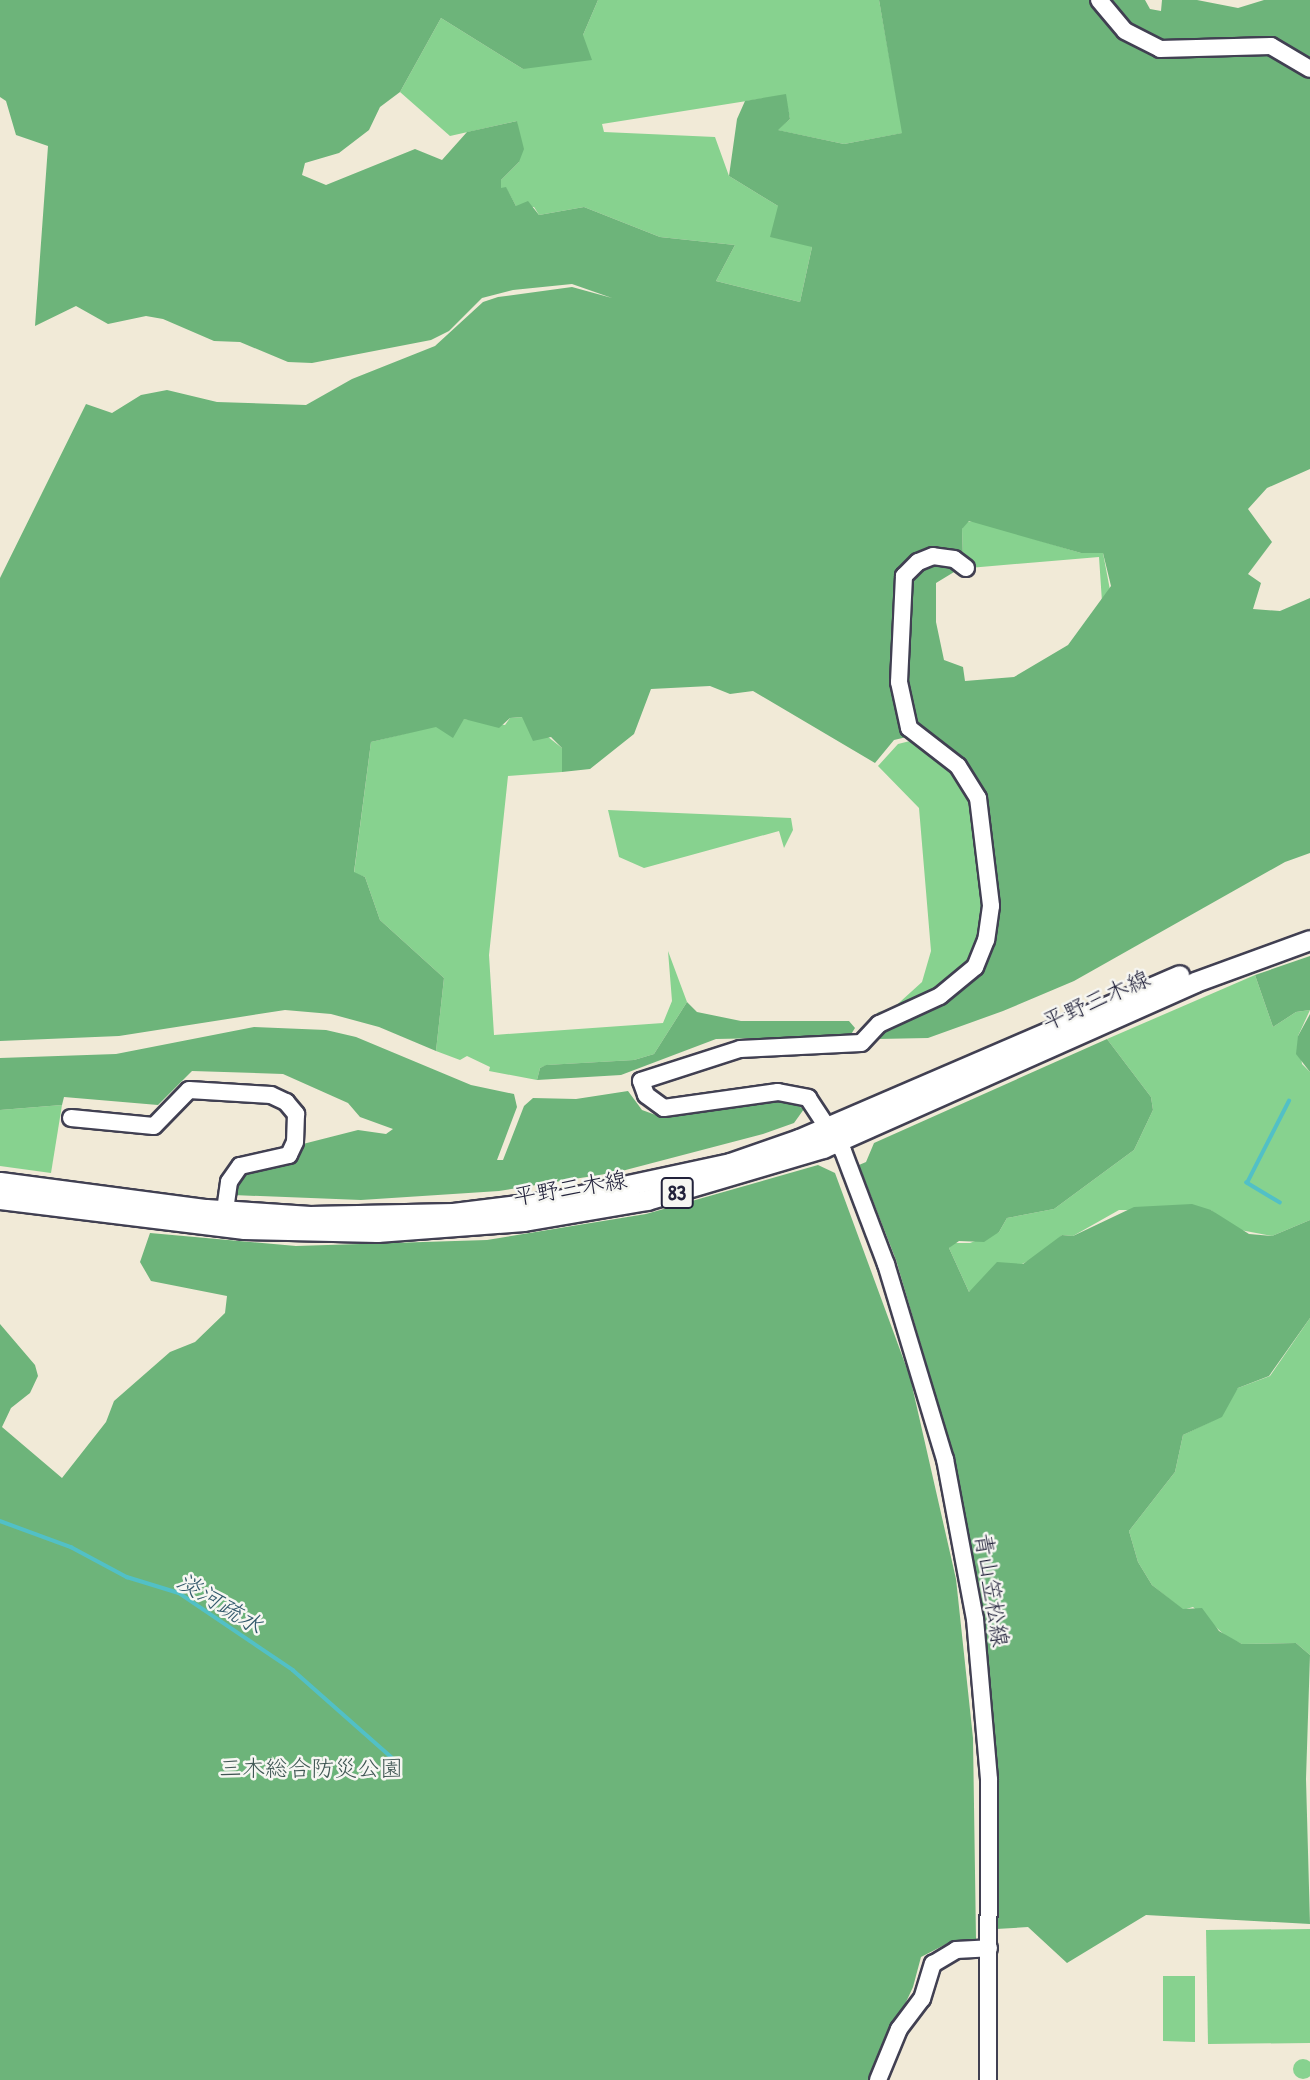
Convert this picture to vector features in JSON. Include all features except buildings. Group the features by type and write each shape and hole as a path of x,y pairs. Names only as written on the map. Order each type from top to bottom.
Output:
{"main road":[{"name":"平野三木線","path":"0,1182 225,1211 367,1216 522,1206 730,1163 834,1135 1194,969 1310,927"},
{"name":"平野三木線","path":"0,1199 244,1228 432,1230 524,1222 647,1200 733,1178 1195,982 1310,940"}],"street":[{"path":"1099,0 1125,31 1160,49 1271,46 1310,69"},
{"name":"青山笠松線","path":"966,568 954,559 933,556 918,562 904,576 900,695 909,728 958,766 975,789 990,891 988,931 979,961 962,982 899,1018 879,1024 861,1043 740,1049 641,1080 646,1095 664,1108 797,1093 814,1104 834,1135 923,1374 967,1568 988,1768 988,2080"},
{"path":"71,1118 154,1126 188,1090 271,1095 286,1102 296,1114 295,1142 289,1155 240,1166 229,1182 225,1211"},
{"path":"878,2080 903,2022 922,1999 933,1964 956,1950 989,1948"}],"green space":[{"path":"0,0 598,0 583,35 592,60 523,69 441,18 400,92 380,107 369,130 339,153 305,163 302,175 326,185 415,149 442,160 467,132 517,121 524,149 519,162 501,180 501,188 506,187 516,206 528,201 539,215 584,207 660,237 735,245 716,281 800,302 812,247 770,237 778,206 729,176 737,119 745,101 786,94 790,119 778,130 844,144 902,133 879,0 1145,0 1150,9 1161,11 1162,0 1197,0 1238,8 1264,0 1310,0 1310,469 1267,488 1248,509 1272,542 1248,574 1261,583 1253,609 1280,611 1310,598 1310,853 1285,862 1074,981 1003,1011 928,1038 877,1039 883,1030 970,980 986,955 995,911 978,788 957,760 922,737 906,713 902,631 907,579 916,567 932,560 948,561 959,569 936,583 936,622 944,660 963,667 965,681 1014,677 1068,645 1111,586 1103,553 1081,553 969,521 962,529 963,559 928,553 910,562 900,577 895,680 900,718 911,736 894,740 875,763 753,691 730,694 710,686 651,689 634,734 590,769 562,772 562,748 551,737 533,741 522,717 510,718 499,728 464,719 453,738 436,727 371,742 354,872 365,877 380,920 444,978 436,1051 379,1027 331,1014 285,1010 119,1036 0,1041 0,578 86,404 112,413 141,395 167,390 217,402 306,405 352,379 435,346 483,302 498,297 572,287 612,298 572,284 513,290 482,298 449,331 431,340 312,363 288,362 240,342 214,341 163,319 146,316 108,324 76,306 35,326 48,146 16,135 6,101 0,97"},
{"path":"598,0 879,0 903,133 844,144 777,130 790,119 785,95 602,124 604,132 715,137 729,176 778,206 812,247 800,302 716,281 735,245 660,237 584,207 539,215 534,207 516,206 506,188 501,188 501,180 519,162 517,121 450,136 400,92 441,18 523,69 583,35"},
{"path":"974,521 1081,553 1103,553 1110,590 1102,602 1099,557 969,568 963,559 962,529 965,522"},
{"path":"523,717 562,748 562,772 508,776 489,955 494,1035 663,1023 672,1001 668,951 687,1002 654,1054 634,1060 547,1065 540,1068 537,1080 489,1071 490,1067 467,1056 460,1060 436,1051 444,978 380,920 365,877 354,873 371,742 464,719 505,725 510,718"},
{"path":"914,740 945,761 972,792 985,924 963,976 892,1017 877,1012 890,1011 922,982 931,951 919,808 878,766 898,744"},
{"path":"608,810 791,818 793,830 784,848 779,831 644,868 619,857"},
{"path":"1310,956 1310,1010 1296,1012 1273,1027 1255,975"},
{"path":"1255,975 1273,1027 1296,1012 1310,1010 1298,1036 1302,1064 1310,1072 1310,1220 1272,1236 1235,1229 1211,1210 1119,1210 1073,1236 1062,1235 1043,1253 969,1292 949,1248 953,1243 970,1243 999,1232 1007,1218 1054,1209 1134,1150 1153,1110 1151,1097 1107,1039"},
{"path":"687,1002 697,1012 741,1021 849,1021 855,1028 850,1036 716,1039 621,1075 537,1080 540,1068 546,1065 634,1060 654,1054"},
{"path":"1310,1014 1310,1072 1296,1054 1298,1036"},
{"path":"254,1027 326,1030 356,1037 471,1085 514,1094 517,1107 497,1160 503,1160 524,1106 533,1098 576,1099 628,1091 642,1110 664,1118 787,1100 804,1109 794,1123 763,1134 618,1172 499,1191 361,1200 233,1195 239,1177 299,1145 358,1130 386,1134 393,1129 360,1117 348,1103 283,1074 192,1071 158,1105 64,1097 62,1105 0,1110 0,1058 116,1054"},
{"path":"1107,1039 1151,1097 1153,1110 1134,1150 1054,1209 1007,1218 999,1232 984,1242 959,1241 949,1248 969,1292 997,1262 1023,1264 1062,1235 1073,1236 1134,1207 1192,1204 1211,1210 1249,1234 1272,1236 1310,1220 1310,1318 1269,1376 1238,1388 1222,1417 1183,1435 1175,1472 1129,1531 1138,1562 1152,1585 1183,1609 1202,1608 1219,1631 1242,1644 1296,1643 1310,1655 1306,1779 1310,1924 1146,1915 1067,1963 1028,1927 996,1929 994,1752 974,1572 931,1379 896,1260 859,1165 866,1162 874,1143"},
{"path":"62,1105 51,1173 0,1166 0,1110"},
{"name":"三木総合防災公園","path":"818,1165 835,1173 910,1377 956,1579 973,1738 976,1939 952,1941 921,1957 913,1987 870,2080 0,2080 0,1324 35,1365 38,1376 30,1393 11,1408 2,1427 62,1478 106,1422 114,1401 170,1352 195,1342 225,1313 227,1296 151,1281 140,1262 150,1233 296,1246 487,1240 646,1214"},
{"path":"1310,1318 1310,1655 1296,1643 1242,1644 1227,1637 1193,1607 1183,1610 1152,1585 1138,1562 1129,1531 1175,1472 1183,1435 1212,1421 1238,1388 1270,1376"},
{"path":"1310,1929 1310,2043 1208,2044 1206,1930"},
{"path":"1163,1976 1195,1976 1195,2042 1163,2041"},
{"path":"1303,2059 1310,2062 1313,2069 1310,2076 1303,2079 1296,2076 1293,2069 1296,2062"}],"waterway":[{"path":"1280,1203 1247,1183 1289,1101"},
{"name":"淡河疏水","path":"0,1521 71,1547 127,1577 179,1593 293,1670 396,1761"}]}
